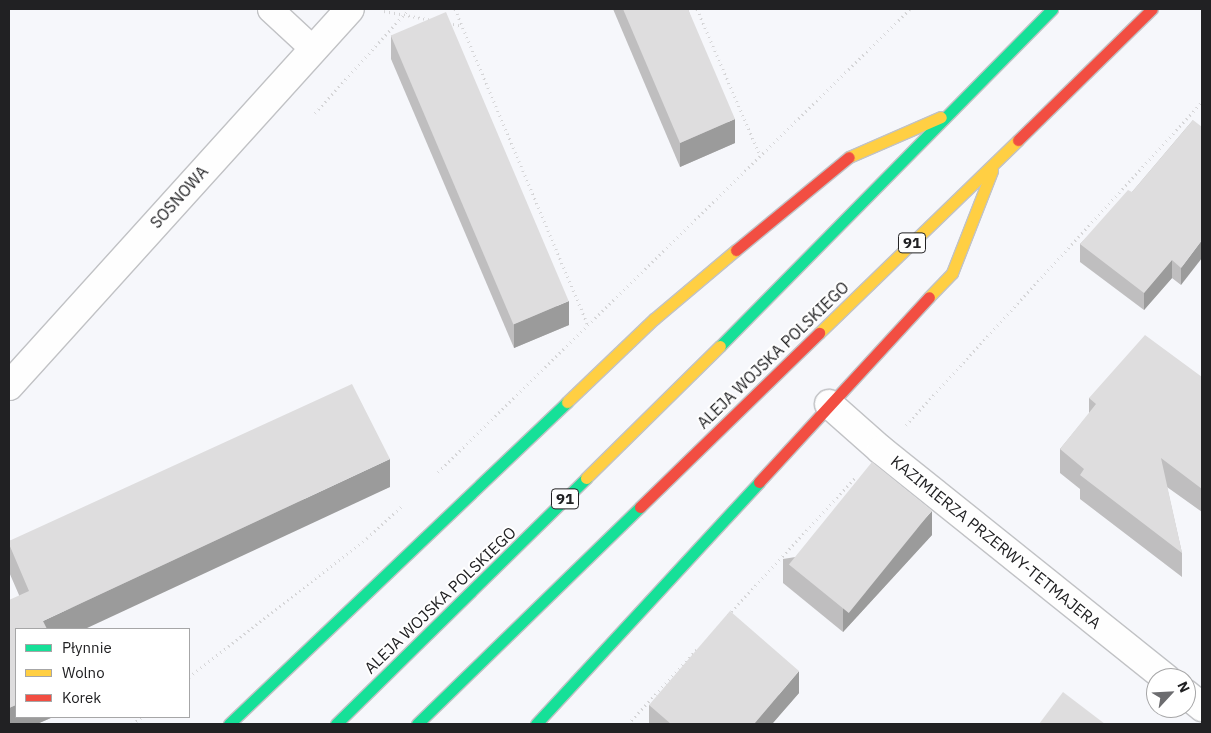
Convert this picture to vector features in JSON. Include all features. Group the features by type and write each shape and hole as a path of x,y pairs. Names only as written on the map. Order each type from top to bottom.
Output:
{"main road":[{"name":"ALEJA WOJSKA POLSKIEGO","path":"336,724 794,274 1052,9"},
{"name":"ALEJA WOJSKA POLSKIEGO","path":"417,724 1152,9"},
{"path":"228,724 654,319 842,160 951,113"},
{"path":"536,724 829,404 952,273 996,161"}],"street":[{"name":"SOSNOWA","path":"9,386 350,9"},
{"name":"KAZIMIERZA PRZERWY-TETMAJERA","path":"829,404 881,450 1154,668"}],"lane":[{"path":"270,9 314,48"}],"path":[{"path":"315,113 409,9"},
{"path":"455,9 588,325"},
{"path":"697,9 760,155"},
{"path":"431,479 910,9"},
{"path":"379,10 462,26"},
{"path":"905,426 1202,102"},
{"path":"721,623 848,486"},
{"path":"190,676 367,538 409,500"},
{"path":"628,724 701,645"}],"building":[{"path":"623,9 688,9 735,119 680,143"},
{"path":"446,12 569,301 513,324 391,35"},
{"path":"1193,120 1202,127 1202,240 1181,268 1172,260 1144,293 1080,244 1128,190 1132,192"},
{"path":"1145,335 1202,377 1202,489 1161,458 1182,553 1080,475 1084,469 1060,449 1096,404 1089,398"},
{"path":"352,384 390,459 43,621 46,628 15,628 15,705 9,708 9,600 29,591 9,541"},
{"path":"872,462 932,510 849,613 789,565"},
{"path":"730,611 799,671 754,724 671,724 649,705"},
{"path":"1063,692 1105,724 1039,724"}],"traffic: fast":[{"path":"720,346 1052,9"},
{"path":"229,724 567,402"},
{"path":"336,724 586,478"},
{"path":"536,724 759,482"},
{"path":"417,724 640,507"}],"traffic: slow":[{"path":"849,157 941,117"},
{"path":"819,333 1018,140"},
{"path":"929,297 952,273 992,171"},
{"path":"567,402 654,319 736,250"},
{"path":"586,478 720,346"}],"traffic: jam":[{"path":"1018,140 1152,9"},
{"path":"736,250 849,157"},
{"path":"759,482 929,297"},
{"path":"640,507 819,333"}]}
